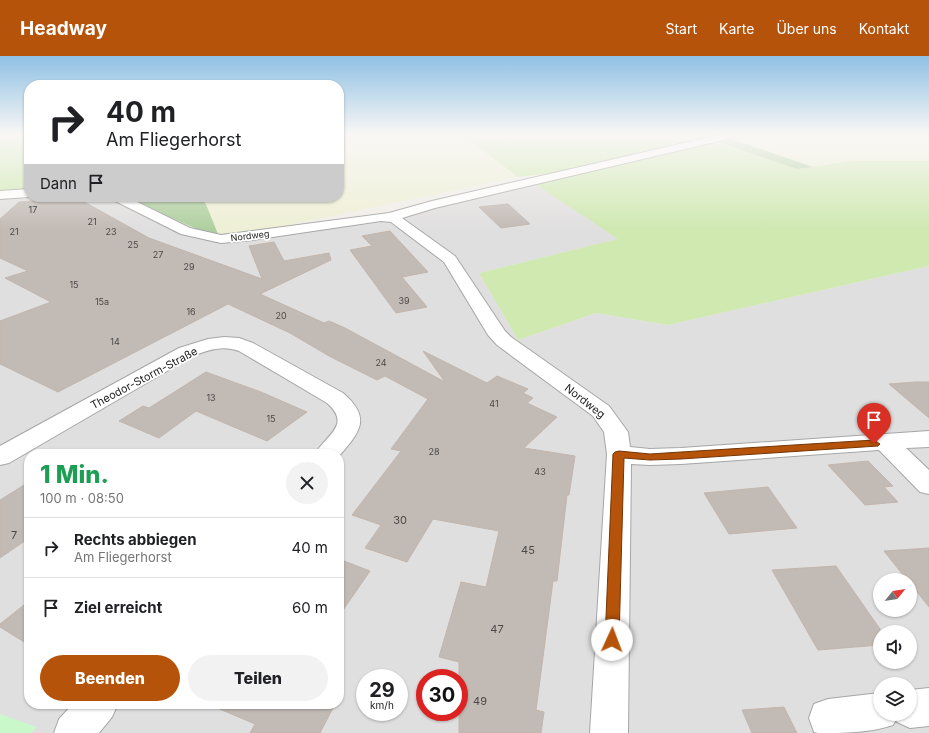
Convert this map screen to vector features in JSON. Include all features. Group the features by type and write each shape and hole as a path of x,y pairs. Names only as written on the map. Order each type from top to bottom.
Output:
{"street":[{"name":"Nordweg","path":"127,202 186,231 221,239 390,217 426,206 596,167"},
{"path":"0,195 24,194"},
{"name":"Nordweg","path":"390,217 396,219 450,260 498,335 504,341 586,399 607,418 616,432 619,454 609,733"},
{"name":"Theodor-Storm-Straße","path":"0,457 186,352 212,344 230,342 246,347 335,398 344,405 350,415 349,426 343,436 331,449"},
{"path":"619,454 650,457 681,456 929,439"},
{"path":"886,443 929,485"},
{"path":"917,708 929,707"},
{"path":"73,733 95,709"},
{"path":"828,718 873,713"}],"shaded area":[{"path":"532,182 619,239 479,273 518,340 596,313 668,325 929,266 929,733 0,733 0,195 24,197 24,202 129,202 212,238 376,218"}],"green space":[{"path":"0,167 24,167 24,193 0,195"},
{"path":"344,167 504,167 518,177 220,239 205,202 344,202"},
{"path":"504,167 583,167 553,173 518,177"},
{"path":"601,167 790,167 797,169 814,167 929,167 929,266 668,325 596,313 518,340 479,273 618,239 532,182"},
{"path":"790,167 813,167 797,169"},
{"path":"135,202 205,202 220,239"},
{"path":"0,714 37,727 31,733 0,733"}],"building":[{"path":"19,202 84,202 149,238 262,279 249,246 274,242 284,261 329,253 331,260 260,294 324,323 329,321 345,328 445,382 423,351 487,383 497,376 528,389 523,393 533,398 527,403 557,417 524,448 575,456 569,495 567,495 557,581 553,581 536,710 544,712 541,733 459,733 459,721 468,721 468,669 459,669 459,662 439,657 461,582 486,587 499,531 433,519 407,562 365,548 381,525 352,515 401,451 391,449 428,399 385,376 377,380 329,356 290,333 228,304 58,392 0,364 0,321 51,302 5,278 28,271 0,258 0,219"},
{"path":"508,204 530,224 501,228 479,207"},
{"path":"390,231 428,272 402,277 427,307 396,313 350,250 372,246 362,236"},
{"path":"206,372 261,392 307,412 267,441 196,411 159,438 119,421 143,406 149,408"},
{"path":"929,382 929,418 889,384"},
{"path":"868,461 893,486 884,487 898,502 865,505 828,465"},
{"path":"24,485 24,541 0,558 0,500"},
{"path":"768,487 797,528 729,534 704,493"},
{"path":"929,548 929,607 917,592 917,573 901,573 884,551"},
{"path":"344,561 370,571 344,609"},
{"path":"836,566 877,625 873,625 873,646 818,650 772,570"},
{"path":"24,605 24,642 0,627 0,624"},
{"path":"784,707 797,733 752,733 742,710"},
{"path":"220,709 332,709 320,733 250,733 255,724"}],"route":[{"path":"612,640 619,454 650,457 681,456 874,444"}]}
